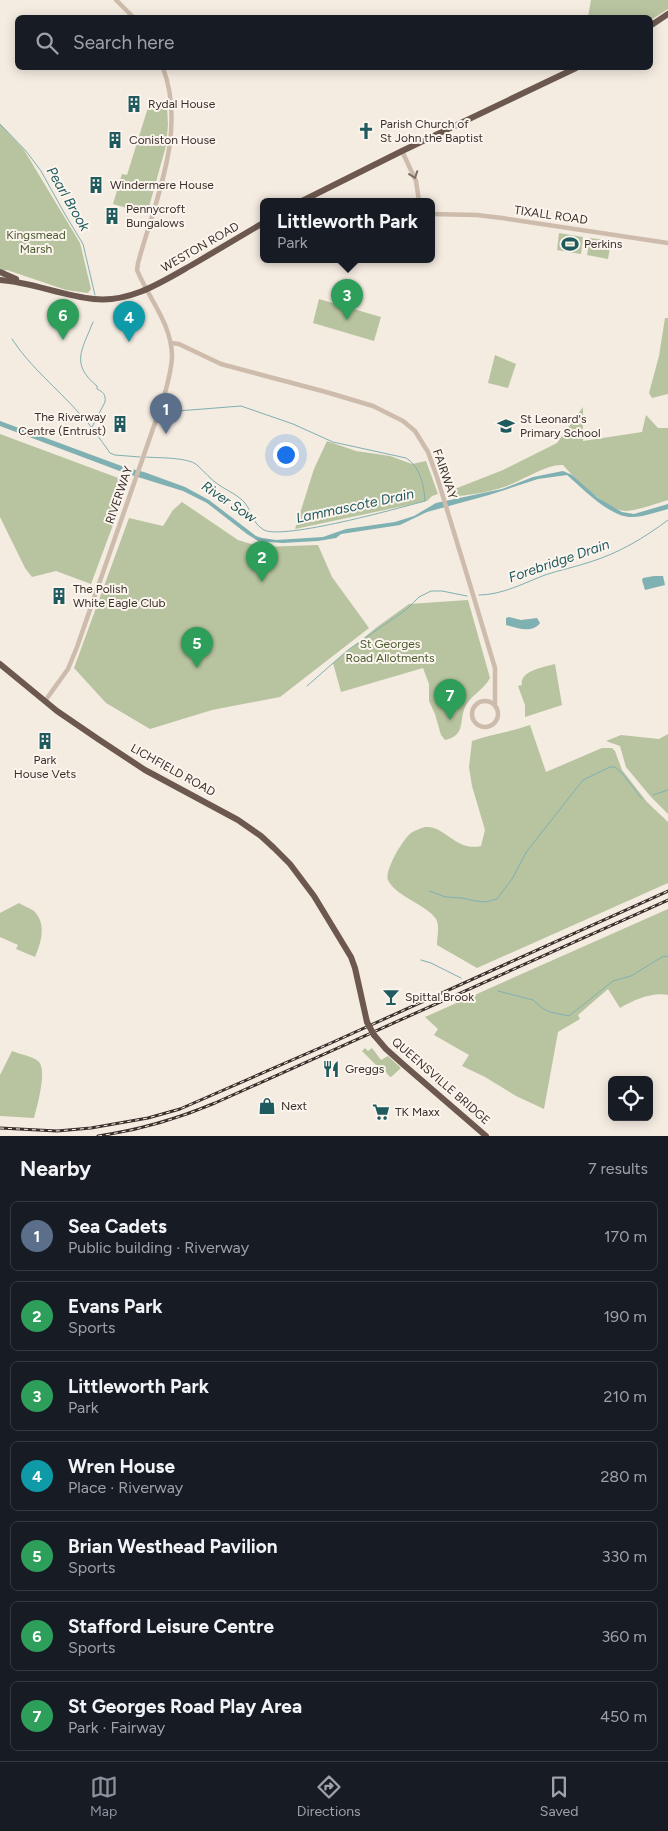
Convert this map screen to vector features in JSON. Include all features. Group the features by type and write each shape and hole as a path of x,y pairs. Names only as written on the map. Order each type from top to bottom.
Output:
{"highway":[{"path":"653,24 668,14"},
{"path":"308,198 572,70"},
{"name":"WESTON ROAD","path":"21,282 80,298 96,300 120,298 147,290 260,225"},
{"path":"0,272 21,282"},
{"path":"0,280 21,282"},
{"name":"LICHFIELD ROAD","path":"0,664 79,726 145,770 214,806 261,836 290,864 322,908"},
{"name":"QUEENSVILLE BRIDGE","path":"322,908 351,957 366,1022 374,1035 405,1066 486,1136"}],"street":[{"path":"116,0 131,15"},
{"name":"RIVERWAY","path":"45,701 71,661 169,378 172,355 167,327 137,270 170,149 172,134 169,88 164,70"},
{"path":"402,151 416,181 419,198"},
{"name":"TIXALL ROAD","path":"435,214 502,218 668,243"},
{"name":"FAIRWAY","path":"171,343 179,344 221,364 373,406 392,415 415,432 422,442 444,498 494,668 496,677 495,704"},
{"path":"483,701 495,704 498,714 497,719 491,725 481,726 474,721 472,714 476,705 494,691"}],"green space":[{"path":"591,0 668,0 668,9 653,19 653,15 588,15"},
{"path":"150,101 167,106 168,125 166,146 147,214 113,204 122,174 127,175"},
{"name":"Kingsmead Marsh","path":"0,124 24,150 80,243 91,289 88,293 66,290 7,270 0,272"},
{"name":"Perkins","path":"559,233 583,237 581,254 557,250"},
{"name":"Perkins","path":"590,238 611,241 608,259 587,255"},
{"path":"319,299 381,317 374,341 313,323"},
{"path":"665,318 668,318 668,394 652,398 649,393 659,356"},
{"path":"495,355 516,364 508,388 488,383"},
{"path":"583,407 583,441 642,432 646,415 658,428 668,428 668,500 647,507 626,511 619,510 592,493 563,465 549,467 498,489 450,497 447,492 503,470 557,443"},
{"path":"0,434 129,482 91,584 56,571 32,577 25,568 0,517"},
{"path":"327,441 356,451 390,456 412,464 426,461 438,494 432,496 427,501 295,529 314,469"},
{"path":"182,502 238,540 261,547 318,545 332,577 369,628 280,697 212,710 150,729 106,703 74,668 129,518 163,526 173,510"},
{"name":"St Georges Road Allotments","path":"468,600 490,678 466,705 459,731 452,738 445,740 441,735 429,701 429,684 423,668 341,692 333,663 377,627 409,604"},
{"path":"555,664 562,705 525,717 525,705 518,686 522,685 524,676 528,673"},
{"path":"530,725 546,772 602,748 612,748 615,751 622,770 647,802 668,822 668,883 477,968 437,945 438,928 436,919 426,909 404,896 392,886 388,880 389,870 395,855 408,836 412,832 425,827 439,830 465,845 472,847 481,846 485,830 472,786 469,767 472,741"},
{"path":"668,734 668,814 626,767 620,746 606,741 621,735 659,739"},
{"path":"19,903 34,911 42,928 41,940 35,957 16,949 18,945 0,937 0,913"},
{"path":"668,909 668,995 649,996 620,1008 608,989 578,1015 580,1019 558,1032 544,1109 462,1066 469,1055 434,1035 438,1029 425,1017"},
{"path":"365,1048 368,1051 372,1048 381,1060 388,1056 401,1068 391,1077 389,1076 381,1066 379,1068 362,1051"},
{"path":"12,1051 29,1056 41,1065 41,1088 34,1118 0,1116 0,1075"}],"water":[{"path":"0,421 127,468 185,487 209,500 256,536 276,540 323,537 346,529 395,522 414,516 436,503 502,489 533,477 563,471 572,475 598,498 622,512 634,514 668,504 668,509 638,517 621,515 604,506 567,475 538,479 427,512 400,525 341,534 336,538 318,541 282,543 258,541 207,503 183,491 125,473 0,426"},
{"path":"663,576 665,585 645,590 643,578"},
{"path":"506,618 521,620 537,618 540,623 533,628 519,629 506,625"}],"waterway":[{"name":"Pearl Brook","path":"0,124 26,151 41,171 83,244 95,295"},
{"name":"Pearl Brook","path":"92,427 105,402 104,394 97,389 97,386 83,371 81,363 82,349 93,322"},
{"name":"Lammascote Drain","path":"12,339 35,368 88,422 110,453 140,457"},
{"name":"Lammascote Drain","path":"144,457 180,459 193,462 216,483 242,500 260,527 264,530 276,532 294,531 342,522 425,501 424,489 418,471 411,461 406,458 333,442 293,424 241,406 165,412"},
{"name":"Forebridge Drain","path":"479,595 504,591 545,575 601,558 631,544 668,520"},
{"name":"Forebridge Drain","path":"307,686 348,650 407,609 419,597 431,591 442,591 467,596"},
{"path":"429,891 446,897 475,901 486,902 497,899 512,879 527,851 583,780 610,767 615,767 622,773 642,799"},
{"path":"653,795 668,790"},
{"path":"498,991 533,1000 550,1012 569,1016 613,981 631,976 662,957 668,956"},
{"path":"421,960 461,978"}],"railway":[{"path":"0,1128 57,1131 91,1128 148,1118 180,1109 668,891"},
{"path":"98,1136 158,1123 215,1103 668,900"}],"place":[{"name":"Rydal House","path":"134,104"},
{"name":"Parish Church of St John the Baptist","path":"366,131"},
{"name":"Coniston House","path":"115,140"},
{"name":"Windermere House","path":"96,185"},
{"name":"Pennycroft Bungalows","path":"112,216"},
{"name":"Perkins","path":"570,244"},
{"name":"Littleworth Park","path":"347,320"},
{"name":"Stafford Leisure Centre","path":"63,340"},
{"name":"Wren House","path":"129,342"},
{"name":"The Riverway Centre (Entrust)","path":"120,424"},
{"name":"St Leonard's Primary School","path":"506,426"},
{"name":"Sea Cadets","path":"166,434"},
{"name":"Evans Park","path":"262,582"},
{"name":"The Polish White Eagle Club","path":"59,596"},
{"name":"Brian Westhead Pavilion","path":"197,668"},
{"name":"St Georges Road Play Area","path":"450,720"},
{"name":"Park House Vets","path":"45,741"},
{"name":"Spittal Brook","path":"391,997"},
{"name":"Greggs","path":"331,1069"},
{"name":"Next","path":"267,1106"},
{"name":"TK Maxx","path":"381,1112"}],"water label":[{"name":"River Sow","path":"229,502"}]}
